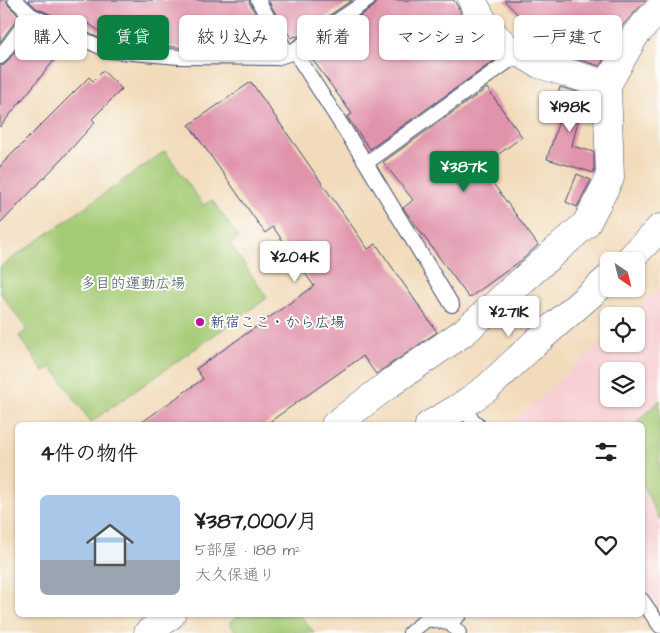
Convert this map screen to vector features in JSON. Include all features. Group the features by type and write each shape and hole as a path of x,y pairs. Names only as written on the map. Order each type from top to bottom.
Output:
{"street":[{"path":"472,0 485,25 506,47 514,50"},
{"path":"340,422 389,384 464,332 586,224 610,178 607,85 636,35 660,8"},
{"path":"532,60 539,64 607,85"},
{"path":"637,252 660,228"},
{"path":"442,422 469,416 488,388 536,342 600,286"},
{"path":"148,633 168,617"}],"lane":[{"path":"15,0 31,15"},
{"path":"258,0 366,163 452,304"},
{"path":"87,41 109,51 179,57 276,58 291,52 368,0"},
{"path":"0,57 15,37"},
{"path":"366,163 514,57"},
{"path":"645,604 660,626"},
{"path":"410,633 427,619 456,624"}],"shaded area":[{"path":"660,288 660,610 645,587 645,422 514,421 600,343 600,352 645,352 645,307 639,307"}],"green space":[{"name":"多目的運動広場","path":"165,151 203,205 212,200 239,238 230,244 267,298 91,422 52,367 44,372 19,336 27,330 0,292 0,267"},
{"path":"660,400 660,521 645,489 645,422 637,422"},
{"path":"236,617 302,617 314,633 237,633 229,623"}],"building":[{"path":"0,0 6,0 18,15 15,15 15,21 0,42"},
{"path":"28,0 249,0 256,15 179,15 179,47 169,47 169,15 97,15 97,29 87,23 87,15 52,15 36,8"},
{"path":"268,0 352,0 330,15 297,15 297,37 291,38 287,34 287,15 276,15"},
{"path":"377,0 454,0 461,13 461,15 379,15 379,60 494,61 370,149 347,117 352,114 313,60 369,60 369,15 361,15 376,4"},
{"path":"504,0 646,0 622,26 622,15 518,15"},
{"path":"15,51 15,60 54,60 0,127 0,66 7,62"},
{"path":"579,60 603,60 600,66"},
{"path":"103,71 122,89 92,119 95,122 61,160 0,224 0,166 89,77 93,81"},
{"path":"251,82 368,249 376,244 437,332 376,374 363,356 269,422 142,422 203,379 196,369 314,286 273,227 265,233 189,125"},
{"path":"560,87 584,94 572,146 594,152 594,173 547,159 563,108 553,114"},
{"path":"487,88 522,137 481,167 538,245 523,259 469,298 403,208 413,200 383,162"},
{"path":"577,174 591,180 577,207 566,202"}],"place":[{"name":"新宿ここ・から広場","path":"200,322"}]}
